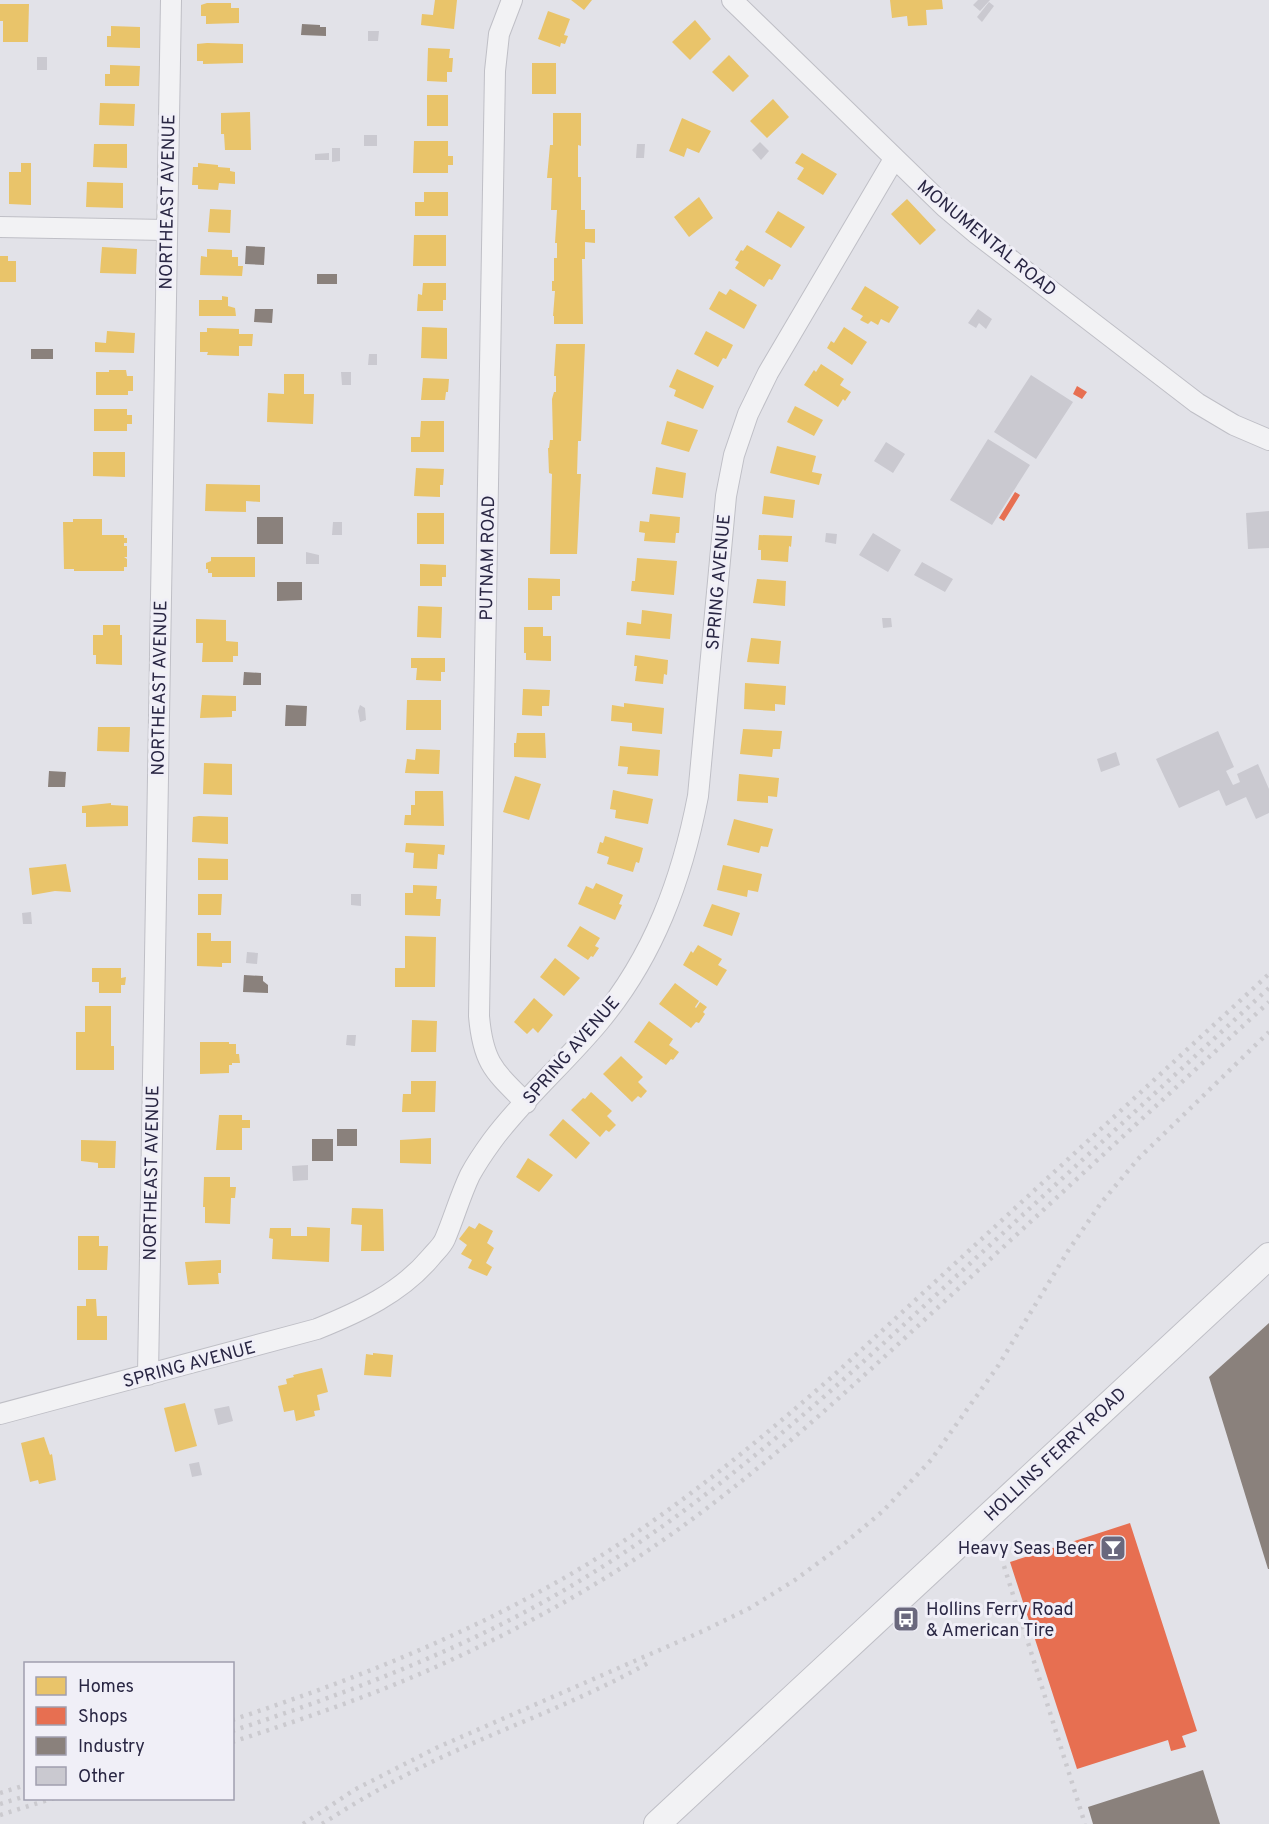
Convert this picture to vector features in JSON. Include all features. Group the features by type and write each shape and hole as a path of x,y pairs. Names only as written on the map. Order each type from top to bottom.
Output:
{"street":[{"name":"NORTHEAST AVENUE","path":"148,1375 171,0"},
{"name":"PUTNAM ROAD","path":"512,0 499,34 495,72 479,1016 486,1056 497,1074 526,1103"},
{"name":"MONUMENTAL ROAD","path":"732,0 894,159 977,234 1197,403 1234,425 1269,440"},
{"name":"SPRING AVENUE","path":"0,1414 317,1329 360,1311 392,1291 420,1270 444,1241 470,1175 492,1140 600,1021 627,985 653,936 676,884 690,837 698,796 726,496 734,455 748,414 768,373 894,159"},
{"path":"0,227 166,230"},
{"name":"HOLLINS FERRY ROAD","path":"657,1824 1269,1256"}],"building: Homes":[{"path":"435,0 457,0 454,29 421,25 422,14 433,15"},
{"path":"571,0 592,0 584,10"},
{"path":"890,0 942,0 943,9 926,10 927,25 908,26 907,16 892,18"},
{"path":"231,3 231,8 239,8 239,23 206,24 206,16 201,16 201,5"},
{"path":"0,4 29,4 28,42 3,42"},
{"path":"548,11 570,19 564,35 568,36 565,44 561,43 560,47 538,39"},
{"path":"695,20 711,39 690,60 672,42"},
{"path":"111,26 140,27 140,48 107,47 107,36 111,36"},
{"path":"197,44 243,44 243,63 203,64 203,61 197,61"},
{"path":"428,48 450,49 449,58 453,58 452,72 447,72 447,82 427,81"},
{"path":"729,55 749,76 733,92 712,72"},
{"path":"532,63 556,63 556,94 532,94"},
{"path":"110,65 140,66 139,86 105,86 105,74 110,74"},
{"path":"427,95 448,95 448,126 427,126"},
{"path":"773,99 789,117 767,138 750,121"},
{"path":"100,103 135,104 134,126 99,125"},
{"path":"250,112 251,150 225,150 224,134 221,134 221,113"},
{"path":"553,113 581,113 578,177 581,177 581,210 585,210 585,229 595,229 595,243 585,242 585,259 582,259 583,324 554,324 555,291 552,291 552,281 554,281 554,258 557,258 557,243 555,243 557,210 551,210 552,178 547,178 550,145 553,145"},
{"path":"682,118 711,131 699,153 687,148 684,157 669,151"},
{"path":"414,141 448,141 448,156 453,156 453,165 448,165 448,173 413,173"},
{"path":"94,144 127,144 127,168 93,167"},
{"path":"802,153 837,174 823,195 797,179 804,168 795,163"},
{"path":"21,163 31,163 31,205 9,204 9,172 21,172"},
{"path":"198,163 230,168 230,171 235,172 235,184 219,183 218,190 198,189 198,185 192,185 193,167 198,167"},
{"path":"87,182 123,183 123,208 86,207"},
{"path":"424,192 448,192 448,216 415,216 415,202 424,202"},
{"path":"699,197 713,218 689,237 674,217"},
{"path":"907,199 936,230 920,245 891,214"},
{"path":"210,209 231,210 230,233 208,232"},
{"path":"778,211 805,227 791,248 765,232"},
{"path":"414,235 446,235 446,266 413,266"},
{"path":"747,245 781,265 772,280 769,279 764,287 735,268 739,262 735,260"},
{"path":"102,247 137,249 136,274 100,273"},
{"path":"207,249 232,250 232,257 238,257 238,266 243,266 242,276 200,275 201,256 207,257"},
{"path":"0,256 8,256 8,261 16,261 16,282 0,282"},
{"path":"423,283 446,283 446,300 443,300 443,311 417,311 418,294 422,295"},
{"path":"865,286 899,307 889,323 881,319 878,325 871,321 868,324 860,320 863,316 851,309"},
{"path":"730,289 757,305 744,329 709,309 719,291 726,295"},
{"path":"222,296 228,297 228,306 235,308 236,316 199,316 199,300 222,300"},
{"path":"422,327 447,328 447,359 421,358"},
{"path":"844,327 867,342 852,365 827,348 831,341 834,343"},
{"path":"207,328 239,329 239,334 253,334 252,346 239,346 239,356 207,355 208,352 200,352 200,332 207,332"},
{"path":"107,331 135,333 134,353 95,352 95,342 106,343"},
{"path":"706,331 733,345 726,359 723,358 718,367 694,354"},
{"path":"556,344 585,344 581,441 578,441 577,474 581,474 577,554 550,554 552,474 549,473 548,448 550,440 553,440 552,399 556,392 556,376 554,376"},
{"path":"821,364 844,379 840,385 851,392 838,407 804,385"},
{"path":"677,369 714,386 703,409 674,396 676,390 669,387"},
{"path":"109,370 126,370 127,376 133,376 133,391 128,391 128,395 96,395 96,372 109,372"},
{"path":"284,374 304,374 304,394 314,394 313,424 267,422 268,393 284,394"},
{"path":"423,378 449,379 445,400 421,400"},
{"path":"795,406 823,420 814,436 787,422"},
{"path":"94,409 127,409 127,415 132,415 132,424 127,424 127,431 94,431"},
{"path":"421,421 444,421 444,452 411,452 411,437 420,437"},
{"path":"667,421 698,430 689,452 661,444"},
{"path":"777,446 816,456 812,472 822,474 819,485 770,473"},
{"path":"93,452 125,452 125,477 93,476"},
{"path":"656,467 686,473 683,498 652,494"},
{"path":"416,468 444,469 440,497 414,496"},
{"path":"206,484 260,485 260,502 246,501 246,512 205,511"},
{"path":"764,496 795,500 793,518 762,514"},
{"path":"417,513 444,513 444,544 417,544"},
{"path":"650,514 680,517 679,533 676,533 675,543 644,541 645,533 639,532 640,521 649,522"},
{"path":"73,519 102,519 102,535 124,535 124,538 127,538 124,546 127,546 127,557 124,557 127,559 127,567 124,567 124,571 64,569 63,522 73,522"},
{"path":"759,535 792,536 788,562 761,560 761,550 758,550"},
{"path":"211,557 255,557 255,577 212,577 212,573 208,573 206,569 206,563 211,561"},
{"path":"637,558 677,561 674,595 631,591 632,581 635,581"},
{"path":"420,564 446,565 446,577 442,577 442,586 420,586"},
{"path":"528,578 560,579 560,596 552,596 552,610 528,610"},
{"path":"757,579 786,581 785,606 753,603"},
{"path":"418,606 442,607 441,638 417,637"},
{"path":"642,610 672,614 670,639 626,635 627,622 641,624"},
{"path":"196,619 226,620 226,641 238,642 238,656 233,656 233,662 202,662 203,643 196,643"},
{"path":"103,625 120,625 122,665 96,664 96,655 93,655 93,635 103,635"},
{"path":"524,627 543,627 543,636 551,636 551,661 526,660"},
{"path":"751,638 781,641 779,664 747,662"},
{"path":"635,655 668,660 667,675 664,674 663,684 635,681 637,666 634,666"},
{"path":"411,658 445,658 445,672 441,672 441,681 416,680 417,668 411,668"},
{"path":"745,683 786,686 785,705 775,704 775,711 744,709"},
{"path":"523,689 550,690 549,706 542,706 542,716 522,715"},
{"path":"202,695 236,696 236,711 232,711 232,717 200,718"},
{"path":"407,700 441,700 441,730 406,730"},
{"path":"624,703 664,708 662,734 632,731 632,723 611,721 612,705 624,707"},
{"path":"98,727 130,727 129,752 97,751"},
{"path":"743,729 782,731 780,749 773,749 772,757 740,754"},
{"path":"517,733 545,733 546,758 514,757"},
{"path":"620,746 660,750 658,776 627,774 628,767 618,766"},
{"path":"416,749 440,750 439,774 405,773 407,759 415,760"},
{"path":"204,763 232,764 232,795 203,794"},
{"path":"739,774 779,778 777,797 768,796 768,803 737,801"},
{"path":"515,776 541,784 529,820 503,812"},
{"path":"613,790 653,799 648,824 615,818 616,810 610,809"},
{"path":"415,791 443,791 444,826 404,825 405,815 411,815 411,805 415,805"},
{"path":"111,803 111,805 128,806 128,826 86,827 86,813 82,813 82,806"},
{"path":"193,817 228,817 228,844 192,842"},
{"path":"734,819 773,829 768,847 761,846 759,853 727,845"},
{"path":"605,836 643,848 639,863 636,862 633,872 607,864 609,857 597,853 600,842 603,843"},
{"path":"406,843 445,845 444,855 438,854 437,869 413,868 414,853 405,852"},
{"path":"198,858 228,859 228,880 198,880"},
{"path":"66,864 71,892 55,891 32,895 29,868"},
{"path":"723,865 762,874 758,892 748,890 747,897 717,890"},
{"path":"596,883 623,895 619,904 622,905 615,920 578,904 586,886 593,889"},
{"path":"413,885 437,886 436,899 441,899 440,916 405,915 405,893 413,893"},
{"path":"198,894 222,894 221,915 198,915"},
{"path":"712,904 740,913 732,936 703,926"},
{"path":"580,926 600,938 595,946 599,948 588,960 567,946"},
{"path":"197,933 211,933 211,941 231,941 231,963 222,963 222,967 197,966"},
{"path":"405,936 436,937 435,987 395,987 395,968 405,968"},
{"path":"698,945 722,959 718,965 727,970 717,986 683,965 691,951 693,953"},
{"path":"555,958 580,978 564,996 540,977"},
{"path":"92,968 121,968 121,978 126,977 125,985 121,985 121,993 99,993 99,982 92,982"},
{"path":"675,983 699,1001 696,1008 700,1002 707,1007 699,1023 696,1022 691,1028 659,1004"},
{"path":"534,998 553,1015 538,1033 533,1028 527,1034 514,1022"},
{"path":"85,1006 111,1006 111,1046 114,1046 114,1070 76,1070 76,1032 85,1032"},
{"path":"412,1020 437,1021 436,1052 411,1052"},
{"path":"649,1021 673,1039 669,1045 679,1052 666,1065 634,1042"},
{"path":"200,1042 236,1044 236,1054 239,1054 240,1063 229,1065 229,1073 200,1074"},
{"path":"621,1056 643,1077 638,1082 647,1091 641,1098 638,1096 632,1102 603,1074"},
{"path":"411,1081 436,1081 435,1112 402,1112 403,1094 411,1094"},
{"path":"591,1092 612,1111 607,1116 616,1125 609,1132 606,1130 600,1137 571,1110"},
{"path":"219,1115 242,1115 242,1120 250,1120 250,1128 242,1128 242,1150 216,1150"},
{"path":"563,1119 590,1143 576,1159 549,1135"},
{"path":"431,1138 431,1164 400,1163 400,1140"},
{"path":"81,1140 116,1141 115,1168 98,1168 98,1163 81,1161"},
{"path":"528,1158 553,1175 539,1192 516,1177"},
{"path":"204,1177 230,1177 230,1187 236,1187 235,1198 231,1198 230,1224 205,1223"},
{"path":"352,1208 383,1209 384,1251 361,1251 362,1225 351,1224"},
{"path":"479,1223 493,1231 487,1243 494,1248 486,1263 492,1267 487,1276 468,1268 472,1260 461,1254 467,1245 459,1239 469,1226 475,1229"},
{"path":"307,1227 330,1228 329,1262 272,1259 273,1239 269,1238 270,1228 291,1228 291,1236 307,1236"},
{"path":"78,1236 99,1236 99,1246 108,1246 107,1270 78,1270"},
{"path":"221,1260 221,1273 218,1273 219,1284 188,1285 185,1262"},
{"path":"86,1299 96,1299 97,1316 107,1316 107,1340 77,1340 77,1306 86,1306"},
{"path":"373,1353 393,1355 391,1377 364,1375 366,1354 373,1355"},
{"path":"322,1368 328,1392 317,1395 320,1410 314,1411 315,1416 296,1421 294,1410 284,1412 278,1386 287,1384 286,1379 294,1377 293,1375"},
{"path":"185,1403 197,1446 175,1452 164,1408"},
{"path":"44,1437 50,1455 52,1454 56,1480 39,1484 38,1480 30,1482 21,1443"}],"building: Shops":[{"path":"1077,386 1087,392 1082,399 1073,394"},
{"path":"1015,492 1020,495 1004,521 999,518"},
{"path":"1130,1523 1197,1731 1182,1736 1186,1747 1171,1751 1168,1740 1077,1769 1010,1562"}],"building: Industry":[{"path":"302,24 326,27 326,36 301,35"},
{"path":"246,246 265,247 264,265 245,264"},
{"path":"317,274 337,274 337,284 317,284"},
{"path":"255,309 273,309 272,323 254,322"},
{"path":"31,349 53,349 53,359 31,359"},
{"path":"257,517 283,517 283,544 257,544"},
{"path":"277,582 302,582 302,600 277,601"},
{"path":"244,672 261,673 261,685 243,685"},
{"path":"286,705 307,706 306,726 285,726"},
{"path":"49,771 66,772 65,787 48,787"},
{"path":"244,975 263,976 263,981 268,985 268,993 243,992"},
{"path":"337,1129 357,1129 357,1146 337,1146"},
{"path":"312,1139 333,1139 333,1161 312,1161"},
{"path":"1269,1323 1269,1569 1268,1569 1209,1377"},
{"path":"1203,1770 1220,1824 1093,1824 1088,1807"}],"building: Other":[{"path":"978,0 990,0 980,11 973,5"},
{"path":"989,2 994,6 982,22 977,17"},
{"path":"368,31 379,31 378,41 368,41"},
{"path":"37,57 47,57 47,70 37,70"},
{"path":"364,135 377,135 377,146 364,146"},
{"path":"760,142 769,151 761,160 752,150"},
{"path":"637,144 645,144 644,158 636,158"},
{"path":"332,148 340,148 340,161 332,162"},
{"path":"329,153 329,160 315,160 315,154"},
{"path":"978,309 992,319 986,329 979,323 976,328 968,323"},
{"path":"369,354 377,354 377,365 368,365"},
{"path":"341,372 351,372 351,385 342,385"},
{"path":"1031,375 1073,402 1036,459 994,432"},
{"path":"988,439 1030,465 992,525 950,500"},
{"path":"886,442 905,454 893,473 874,461"},
{"path":"1269,511 1269,548 1248,549 1246,513"},
{"path":"333,522 342,522 342,535 332,535"},
{"path":"826,533 837,534 836,544 825,542"},
{"path":"873,533 901,550 888,572 859,555"},
{"path":"306,552 319,555 319,564 306,564"},
{"path":"922,562 953,579 945,592 914,575"},
{"path":"882,618 891,618 892,627 883,628"},
{"path":"360,705 365,708 366,720 360,722 358,711"},
{"path":"1218,731 1234,767 1226,771 1233,785 1240,782 1237,774 1258,764 1269,789 1269,813 1256,819 1246,797 1226,806 1219,790 1179,808 1156,759"},
{"path":"1116,752 1120,765 1101,772 1097,759"},
{"path":"351,894 361,894 361,906 351,905"},
{"path":"31,912 32,924 23,924 22,913"},
{"path":"247,952 258,953 257,964 246,963"},
{"path":"347,1035 356,1035 355,1046 346,1045"},
{"path":"308,1165 308,1180 293,1181 292,1166"},
{"path":"229,1406 233,1421 218,1425 214,1409"},
{"path":"199,1462 202,1475 192,1477 189,1464"}],"railway":[{"path":"234,1719 317,1691 399,1659 479,1623 557,1582 666,1512 735,1459 833,1376 1269,974"},
{"path":"234,1730 361,1686 486,1632 566,1589 669,1521 766,1446 813,1406 1269,988"},
{"path":"234,1741 370,1694 471,1651 580,1593 674,1532 755,1470 833,1404 1269,1002"},
{"path":"303,1824 354,1790 436,1748 703,1631 750,1608 795,1580 845,1543 883,1511 931,1460 998,1366 1068,1251 1101,1203 1138,1159 1269,1032"},
{"path":"1004,1566 1085,1824"},
{"path":"322,1824 423,1766 597,1689 648,1663"},
{"path":"0,1793 24,1786"},
{"path":"0,1804 24,1797"},
{"path":"0,1815 48,1800"}],"place":[{"name":"Heavy Seas Beer","path":"1113,1548"},
{"name":"Hollins Ferry Road & American Tire","path":"906,1619"}]}
